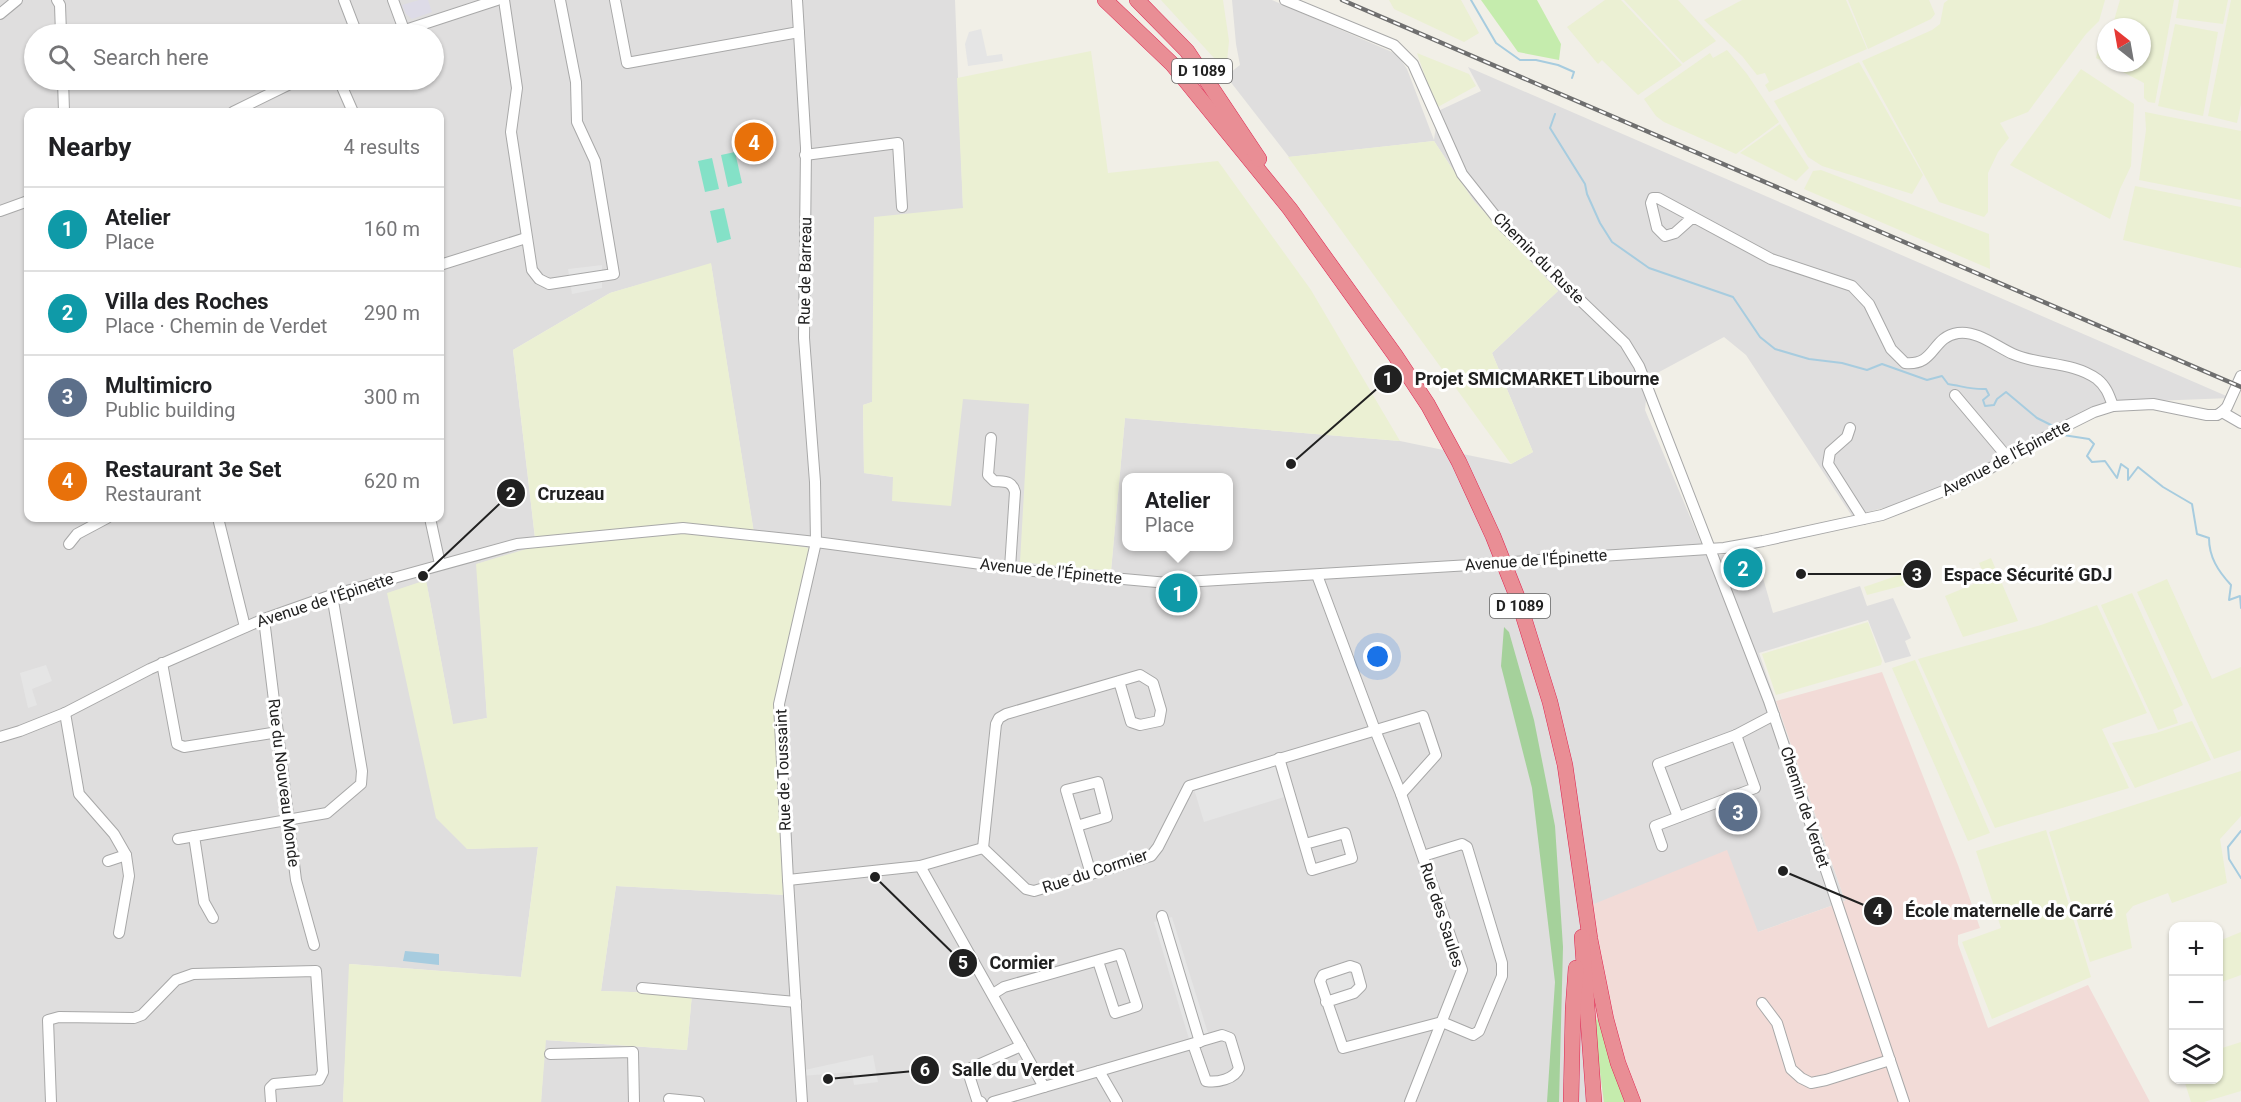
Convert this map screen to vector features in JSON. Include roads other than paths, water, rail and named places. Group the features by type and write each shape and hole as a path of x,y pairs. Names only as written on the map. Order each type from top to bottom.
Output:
{"highway":[{"name":"D 1089","path":"1105,0 1172,63 1290,209 1395,355 1428,405 1459,462 1493,536 1518,599 1550,702 1565,765 1581,923 1594,1102"},
{"name":"D 1089","path":"1137,0 1187,51 1205,75 1290,209"},
{"path":"1572,821 1590,939 1606,1019 1618,1063 1634,1102"},
{"path":"1571,1102 1573,1009 1581,923"}],"street":[{"path":"0,14 17,0"},
{"path":"57,0 60,6 61,24"},
{"path":"344,0 353,24"},
{"path":"393,0 402,24"},
{"path":"419,24 470,4 497,0"},
{"path":"504,0 517,88 511,132 526,238 532,270 539,279 549,284 614,274 595,161 577,122 576,82 560,0"},
{"path":"615,0 627,63 799,32"},
{"name":"Rue de Barreau","path":"797,0 805,155 804,339 815,482 816,542"},
{"name":"Chemin du Ruste","path":"1285,0 1394,45 1413,64 1462,174 1504,227 1630,351 1647,384 1711,549"},
{"path":"63,90 64,108"},
{"path":"241,108 278,90"},
{"path":"343,90 351,108"},
{"path":"805,155 898,142 902,207"},
{"path":"0,211 24,202"},
{"path":"1694,217 1771,259 1852,286 1869,304 1891,349 1905,363 1919,363 1927,359 1947,336 1961,332 1973,334 2022,358 2083,371 2098,380 2108,391 2113,406"},
{"path":"444,264 526,238"},
{"path":"2241,376 2227,407 2222,412 2241,423"},
{"path":"1955,395 2009,459"},
{"name":"Avenue de l'Épinette","path":"0,737 65,712 162,663 264,619 332,595 517,544 682,528 816,542 1010,568 1168,584 1711,549 1763,541 1882,515 1964,483 2085,416 2113,406 2153,404 2206,415 2217,415 2222,412"},
{"path":"1850,428 1848,437 1830,452 1828,464 1863,519"},
{"path":"991,438 988,475 994,481 1009,482 1015,492 1010,568"},
{"path":"69,544 77,534 100,522"},
{"path":"219,522 245,627"},
{"path":"431,522 440,564"},
{"name":"Rue de Toussaint","path":"802,1102 779,704 816,542"},
{"name":"Chemin de Verdet","path":"1711,549 1774,716 1904,1102"},
{"name":"Rue des Saules","path":"1317,575 1401,794 1462,970 1410,1102"},
{"path":"178,839 327,813 361,784 362,771 332,595"},
{"name":"Rue du Nouveau Monde","path":"264,619 296,880 314,945"},
{"path":"162,663 177,744 184,747 278,732"},
{"path":"788,880 920,866 983,848 996,724 999,718 1006,714 1119,681 1140,675 1153,683 1161,710 1160,721 1140,725 1131,722 1119,681"},
{"path":"65,712 79,794 114,834 126,855 129,876 119,933"},
{"path":"1375,730 1423,716 1436,755 1401,794"},
{"path":"1678,817 1658,764 1736,735 1774,716"},
{"name":"Rue du Cormier","path":"983,848 1026,889 1035,891 1151,856 1189,786 1375,730"},
{"path":"1662,846 1654,826 1755,788 1736,735"},
{"path":"1279,758 1312,870 1352,858 1344,833 1305,844"},
{"path":"1077,826 1107,817 1098,782 1066,790 1091,874"},
{"path":"194,836 204,902 213,918"},
{"path":"1326,1002 1343,1048 1442,1022 1473,1035 1479,1031 1502,976 1502,963 1467,848 1462,844 1423,856"},
{"path":"108,861 126,855"},
{"path":"920,866 1044,1087"},
{"path":"993,1102 1196,1043 1222,1035 1227,1035 1239,1072 1213,1082 1206,1081 1196,1043 1162,916"},
{"path":"993,994 1004,987 1120,954 1137,1006 1114,1013 1098,961"},
{"path":"51,1102 48,1020 58,1017 134,1018 142,1016 176,980 193,974 316,971 323,1072 320,1080 274,1084 270,1088 271,1102"},
{"path":"642,988 796,1002"},
{"path":"1762,1003 1777,1023 1791,1070 1800,1078 1811,1083 1890,1060"},
{"path":"981,1102 977,1100 969,1075 971,1068 1021,1046"},
{"path":"550,1054 633,1052 634,1102"},
{"path":"1099,1071 1117,1102"},
{"path":"669,1098 700,1102"}],"water":[{"path":"405,951 439,954 439,965 403,961"}],"waterway":[{"path":"1471,0 1496,43 1520,60 1536,60 1558,65 1574,72 1572,78"},
{"path":"1555,114 1550,128 1585,184 1600,223 1612,242 1649,268 1733,297 1760,337 1775,349 1809,359 1842,363 1867,370 1882,364 1927,380 1942,376 1948,384 1986,389 1989,395 1983,400 1985,406 1994,405 1997,399 2006,392 2037,418 2053,426"},
{"path":"2063,435 2089,439 2094,444 2087,456 2092,462 2105,461 2117,478 2121,464 2128,469 2128,480 2138,467 2163,487 2192,504 2197,534 2209,538 2215,563 2231,585 2229,600 2240,596 2241,608"},
{"path":"2241,831 2228,847 2229,859 2241,878"}],"railway":[{"path":"1342,0 2241,387"}],"place":[{"name":"Restaurant 3e Set","path":"754,142"},
{"name":"Projet SMICMARKET Libourne","path":"1291,464"},
{"name":"Villa des Roches","path":"1743,568"},
{"name":"Espace Sécurité GDJ","path":"1801,574"},
{"name":"Cruzeau","path":"423,576"},
{"name":"Atelier","path":"1178,593"},
{"name":"Multimicro","path":"1738,812"},
{"name":"École maternelle de Carré","path":"1783,871"},
{"name":"Cormier","path":"875,877"},
{"name":"Salle du Verdet","path":"828,1079"}]}
